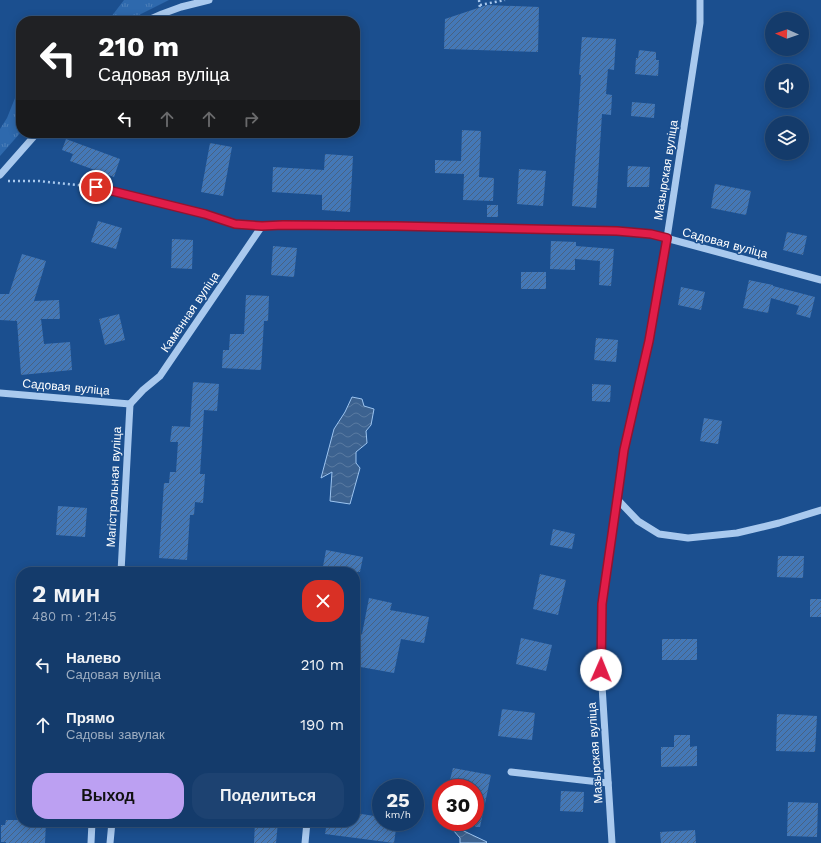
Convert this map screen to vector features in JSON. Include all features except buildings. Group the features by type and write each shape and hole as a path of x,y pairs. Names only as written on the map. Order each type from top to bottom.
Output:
{"street":[{"path":"157,16 181,7 209,0"},
{"name":"Мазырская вуліца","path":"612,843 601,670 602,604 624,450 649,341 667,238 700,23 700,0"},
{"path":"0,175 33,138"},
{"name":"Садовая вуліца","path":"96,187 205,214 235,224 262,226 396,226 617,231 651,234 821,280"},
{"name":"Каменная вуліца","path":"130,404 143,390 160,376 262,226"},
{"name":"Садовая вуліца","path":"0,393 130,404"},
{"name":"Магістральная вуліца","path":"121,567 130,404"},
{"path":"617,499 638,521 658,534 688,538 737,533 779,523 821,510"},
{"path":"511,772 608,783"},
{"path":"90,843 92,827"},
{"path":"110,843 112,827"},
{"path":"305,843 307,827"}],"path":[{"path":"479,0 480,6 504,0"},
{"path":"8,181 39,181 96,187"}],"green space":[{"path":"124,0 169,0 137,16 112,16"},
{"path":"16,96 16,138 0,156 0,129 7,118"}],"water":[{"path":"352,397 362,399 364,406 374,409 371,425 366,431 367,443 356,452 356,463 360,468 350,504 330,501 332,472 321,478 334,429 345,412"},
{"path":"454,831 464,831 487,842 460,843 460,838"}],"route":[{"path":"96,187 205,214 235,224 262,226 396,226 617,231 651,234 667,238 649,341 624,450 602,604 601,670"}]}
